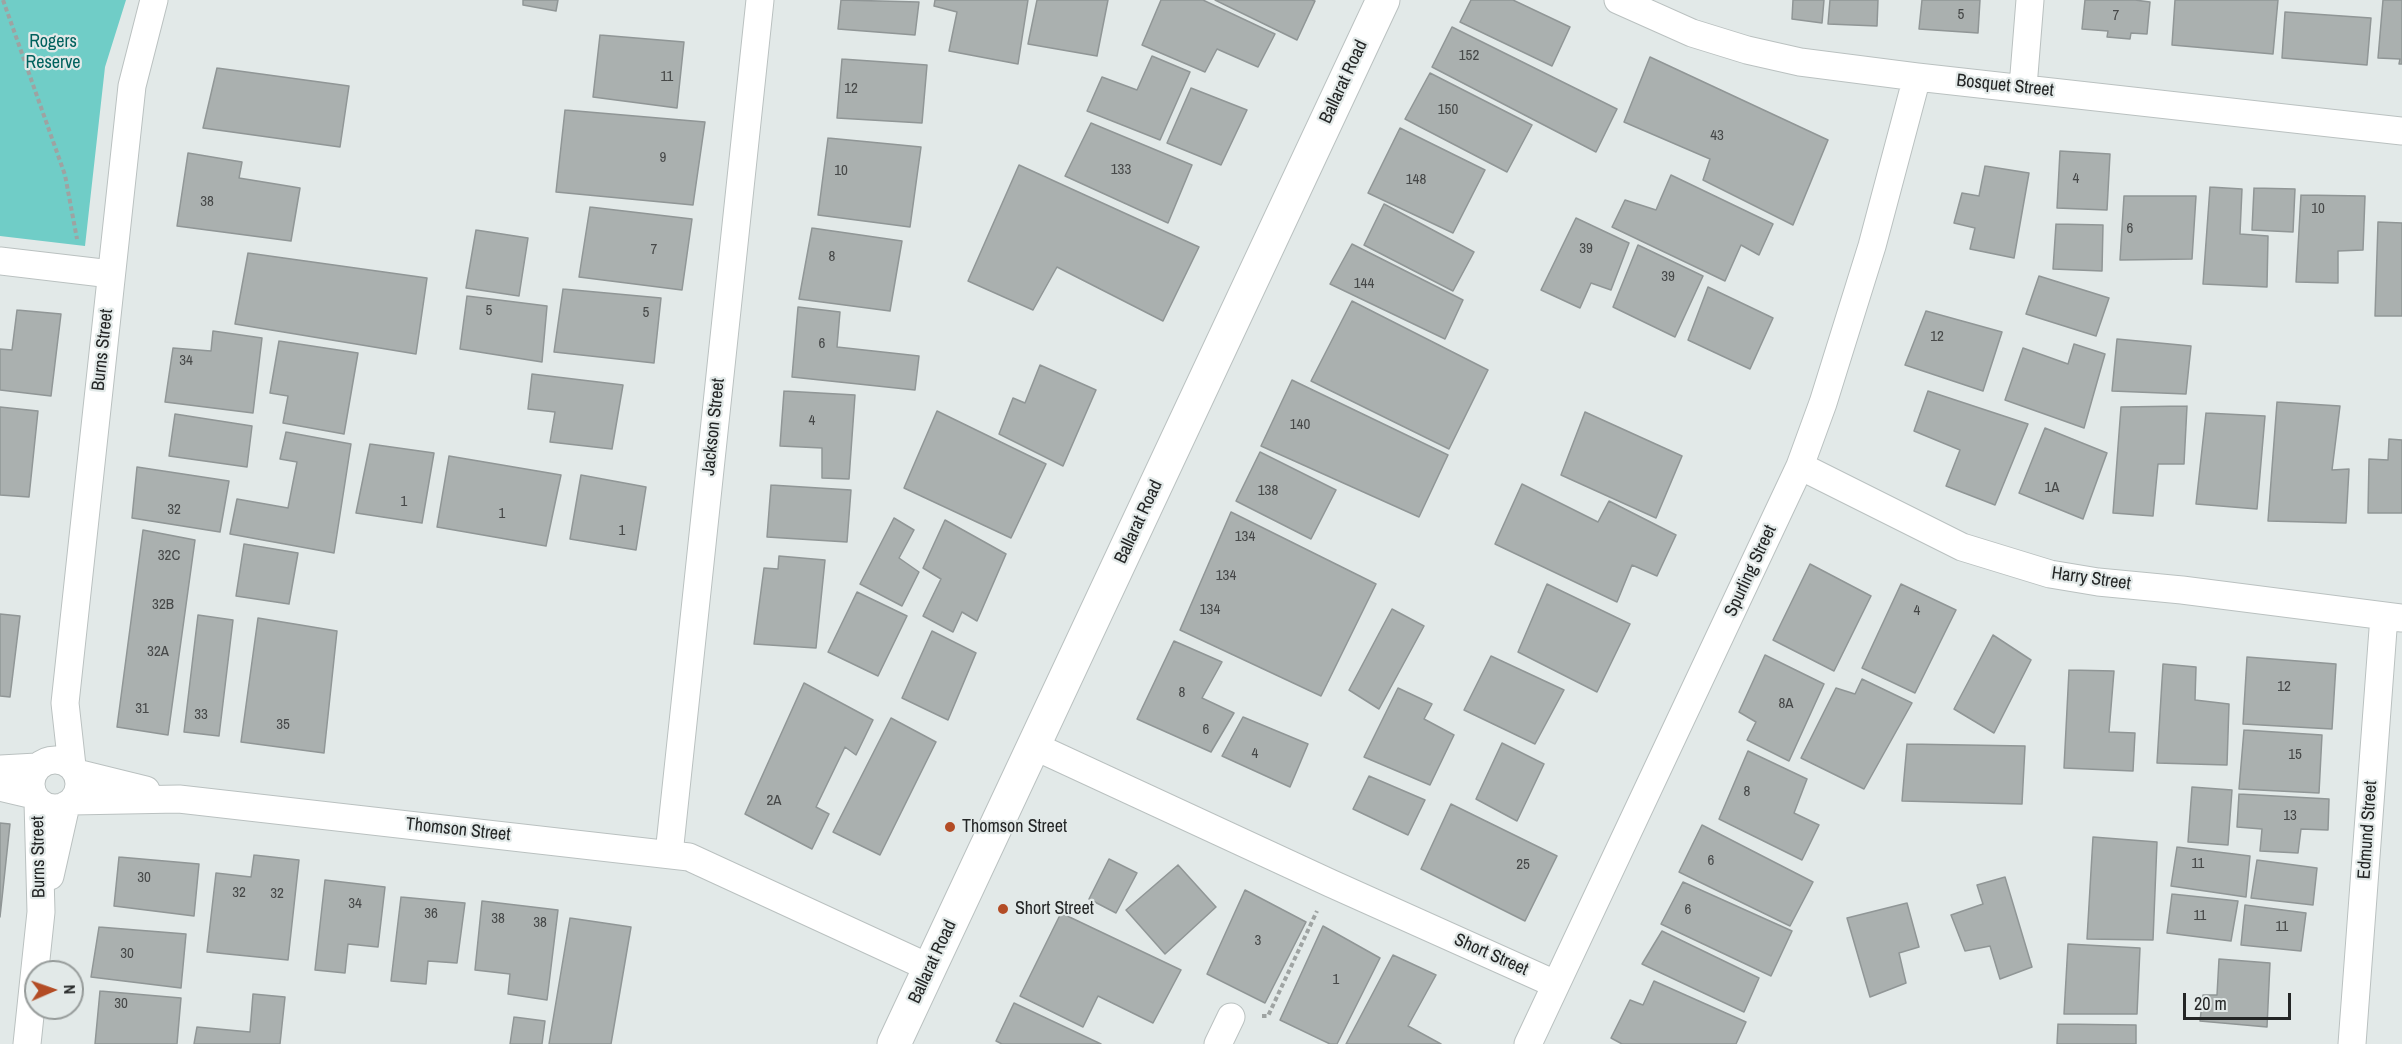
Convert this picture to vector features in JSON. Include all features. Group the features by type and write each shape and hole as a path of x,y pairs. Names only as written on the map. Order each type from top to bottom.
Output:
{"highway":[{"name":"Ballarat Road","path":"894,1044 1383,0"}],"street":[{"name":"Burns Street","path":"74,769 65,702 132,86 154,0"},
{"name":"Jackson Street","path":"669,854 760,0"},
{"name":"Bosquet Street","path":"1618,0 1692,33 1747,50 1800,62 2402,130"},
{"path":"2023,87 2030,0"},
{"name":"Spurling Street","path":"1528,1044 1800,466 1823,403 1872,246 1917,77"},
{"path":"0,261 111,274"},
{"name":"Harry Street","path":"1800,466 1962,547 2050,574 2098,582 2182,590 2393,617"},
{"name":"Edmund Street","path":"2352,1044 2393,617"},
{"name":"Burns Street","path":"40,764 65,702"},
{"name":"Short Street","path":"1034,746 1330,884 1556,984"},
{"path":"0,769 40,764 58,759 74,769 79,787 69,803 52,808 36,798 0,787"},
{"path":"36,798 31,780 40,764"},
{"name":"Thomson Street","path":"74,769 179,799"},
{"name":"Burns Street","path":"36,798 41,912"},
{"name":"Thomson Street","path":"69,803 179,799 689,857 930,968"},
{"name":"Burns Street","path":"27,1044 41,912 69,803"},
{"path":"1218,1044 1231,1017"}],"path":[{"path":"3,0 65,174 77,236 74,269"},
{"path":"1231,1017 1268,1016 1330,884"}],"green space":[{"name":"Rogers Reserve","path":"0,0 126,0 105,67 85,246 0,236"}],"building":[{"path":"523,0 558,0 556,11 523,5"},
{"path":"841,0 919,2 915,35 838,29"},
{"path":"935,0 1028,0 1018,64 949,51 957,12 934,6"},
{"path":"1037,0 1108,0 1097,56 1028,44"},
{"path":"1161,0 1203,0 1275,34 1258,67 1217,49 1205,72 1142,45"},
{"path":"1215,0 1312,0 1315,1 1297,40"},
{"path":"1471,0 1513,0 1570,27 1552,66 1460,22"},
{"path":"1793,0 1824,0 1822,23 1792,19"},
{"path":"1830,0 1878,0 1877,26 1828,24"},
{"path":"1922,0 1980,0 1978,33 1919,29"},
{"path":"2085,0 2150,2 2147,34 2131,33 2130,39 2107,37 2108,31 2082,29"},
{"path":"2175,0 2278,0 2273,54 2172,45"},
{"path":"2383,0 2402,0 2402,64 2399,64 2400,59 2378,58"},
{"path":"2285,12 2371,18 2367,65 2282,58"},
{"path":"1452,27 1617,109 1596,152 1432,67"},
{"path":"600,35 684,42 677,108 593,97"},
{"path":"1152,56 1190,72 1160,140 1087,111 1102,77 1137,90"},
{"path":"1650,57 1828,140 1793,225 1703,180 1710,159 1624,122"},
{"path":"842,59 927,65 922,123 837,118"},
{"path":"217,68 349,86 340,147 203,128"},
{"path":"1430,73 1532,125 1507,172 1405,119"},
{"path":"1191,88 1247,110 1221,165 1167,143"},
{"path":"565,110 705,122 693,205 556,192"},
{"path":"1091,123 1192,165 1168,223 1065,176"},
{"path":"1400,128 1485,170 1453,233 1368,193"},
{"path":"828,138 921,147 910,227 818,215"},
{"path":"2060,151 2110,154 2107,210 2057,208"},
{"path":"188,153 242,162 239,178 300,188 291,241 177,226"},
{"path":"1019,165 1199,247 1163,321 1057,267 1033,310 968,281"},
{"path":"1985,166 2029,173 2014,258 1970,249 1975,228 1954,223 1962,193 1979,196"},
{"path":"1671,175 1773,224 1759,255 1741,245 1725,281 1612,227 1625,200 1656,210"},
{"path":"2210,187 2242,189 2240,234 2268,236 2267,287 2203,284"},
{"path":"2254,188 2295,189 2293,232 2252,230"},
{"path":"2301,195 2365,196 2363,250 2338,251 2338,283 2296,282"},
{"path":"2124,196 2196,196 2192,259 2120,260"},
{"path":"1384,204 1474,252 1453,291 1364,245"},
{"path":"590,207 692,219 682,290 579,277"},
{"path":"1576,218 1629,243 1611,290 1591,283 1580,308 1541,290"},
{"path":"2378,222 2402,223 2402,316 2375,316"},
{"path":"2056,224 2103,225 2102,271 2053,269"},
{"path":"812,228 902,241 890,311 799,299"},
{"path":"476,230 528,238 519,296 466,288"},
{"path":"1352,244 1463,300 1445,339 1330,284"},
{"path":"1638,245 1703,276 1675,337 1613,307"},
{"path":"248,253 427,278 416,354 235,324"},
{"path":"2039,276 2109,298 2096,336 2026,314"},
{"path":"1708,287 1773,318 1750,369 1688,340"},
{"path":"563,289 661,298 654,363 554,352"},
{"path":"467,296 547,306 542,362 460,349"},
{"path":"1352,301 1488,370 1449,449 1311,381"},
{"path":"798,307 840,312 837,347 919,356 915,390 792,377"},
{"path":"17,310 61,314 51,396 0,390 0,349 12,350"},
{"path":"1926,311 2002,332 1983,391 1905,365"},
{"path":"213,331 262,338 253,413 165,402 173,348 211,351"},
{"path":"2117,339 2191,346 2186,394 2112,391"},
{"path":"279,341 358,353 344,434 283,423 288,396 270,393"},
{"path":"2074,344 2105,354 2084,428 2005,400 2023,348 2068,364"},
{"path":"1040,365 1096,390 1063,466 999,434 1013,398 1025,403"},
{"path":"532,374 623,385 612,449 550,442 555,412 528,409"},
{"path":"1292,380 1448,455 1419,517 1261,446"},
{"path":"784,391 855,395 849,479 822,478 822,448 780,446"},
{"path":"1928,391 2028,424 1995,505 1946,486 1960,450 1914,431"},
{"path":"2277,402 2340,406 2332,470 2349,469 2346,523 2268,521"},
{"path":"2187,406 2184,464 2158,464 2153,516 2113,513 2121,407"},
{"path":"0,407 38,411 29,497 0,495"},
{"path":"937,411 1046,464 1011,538 904,488"},
{"path":"1585,412 1682,456 1656,518 1561,475"},
{"path":"2206,413 2265,416 2257,509 2196,504"},
{"path":"175,414 252,426 247,467 169,456"},
{"path":"2045,428 2107,453 2083,519 2019,493"},
{"path":"286,432 351,444 334,553 230,534 237,499 288,508 297,462 280,459"},
{"path":"2389,439 2402,440 2402,513 2368,513 2369,459 2388,460"},
{"path":"370,444 434,453 422,523 356,513"},
{"path":"1260,452 1336,490 1311,539 1236,501"},
{"path":"449,456 561,475 546,546 437,527"},
{"path":"137,467 229,481 220,532 132,518"},
{"path":"581,475 646,487 636,550 570,539"},
{"path":"1522,484 1598,522 1609,501 1676,535 1657,576 1632,565 1617,602 1495,544"},
{"path":"771,485 851,490 847,542 767,537"},
{"path":"1231,512 1376,584 1321,696 1180,630"},
{"path":"894,518 914,530 899,558 919,572 902,606 860,584"},
{"path":"945,520 1006,554 977,621 962,612 953,632 923,616 941,579 923,568"},
{"path":"143,530 195,540 168,735 117,727"},
{"path":"244,544 298,553 289,604 236,596"},
{"path":"779,556 825,560 816,648 754,644 764,568 778,569"},
{"path":"1810,564 1871,596 1834,671 1773,640"},
{"path":"1547,584 1630,624 1597,692 1518,652"},
{"path":"1901,584 1956,610 1915,693 1862,668"},
{"path":"857,592 907,616 878,676 828,652"},
{"path":"1392,609 1424,626 1379,709 1349,690"},
{"path":"0,614 20,616 10,697 0,696"},
{"path":"198,615 233,620 219,736 184,732"},
{"path":"258,618 337,631 324,753 241,742"},
{"path":"932,631 976,653 948,720 902,698"},
{"path":"1993,635 2031,660 1994,733 1954,709"},
{"path":"1174,641 1222,662 1202,698 1234,713 1211,752 1137,719"},
{"path":"1765,655 1824,684 1789,761 1747,740 1756,722 1739,712"},
{"path":"1491,656 1564,690 1535,744 1464,710"},
{"path":"2247,657 2336,664 2332,729 2243,724"},
{"path":"2163,664 2196,667 2195,700 2229,704 2227,765 2157,763"},
{"path":"2069,670 2114,671 2109,732 2135,733 2133,771 2064,768"},
{"path":"1862,679 1912,703 1864,789 1801,758 1836,688 1855,694"},
{"path":"804,683 873,720 856,755 845,747 816,807 829,814 812,849 745,814"},
{"path":"1398,688 1432,704 1424,719 1454,735 1430,785 1364,757"},
{"path":"1243,717 1308,744 1290,787 1222,756"},
{"path":"891,718 936,742 880,855 833,832"},
{"path":"2244,730 2322,735 2319,793 2239,789"},
{"path":"1502,743 1544,764 1517,821 1476,799"},
{"path":"1907,744 2025,746 2022,804 1902,801"},
{"path":"1748,751 1807,779 1794,813 1819,825 1802,860 1719,819"},
{"path":"1369,776 1425,800 1408,835 1353,809"},
{"path":"2192,787 2232,790 2228,845 2188,842"},
{"path":"2239,794 2329,799 2328,830 2301,829 2298,853 2260,851 2262,829 2237,827"},
{"path":"1451,804 1557,856 1525,921 1421,869"},
{"path":"0,823 10,824 0,917"},
{"path":"1702,825 1813,882 1790,926 1679,872"},
{"path":"2093,837 2157,842 2153,940 2087,939"},
{"path":"2177,847 2250,856 2246,897 2171,886"},
{"path":"254,855 299,860 288,960 207,952 216,873 251,877"},
{"path":"119,857 199,864 194,916 114,906"},
{"path":"1109,859 1137,873 1116,913 1089,899"},
{"path":"2257,860 2317,868 2313,905 2251,898"},
{"path":"1178,865 1216,907 1165,954 1126,910"},
{"path":"2005,877 2032,967 2000,979 1990,946 1965,951 1951,915 1983,904 1977,885"},
{"path":"325,880 385,887 378,947 348,944 345,973 315,970"},
{"path":"1683,882 1792,931 1771,976 1661,924"},
{"path":"1245,890 1306,922 1265,1003 1207,974"},
{"path":"2172,894 2238,901 2231,941 2167,933"},
{"path":"401,897 465,903 457,963 428,961 426,984 391,981"},
{"path":"482,901 558,910 547,1000 508,994 510,974 475,970"},
{"path":"1907,903 1919,947 1899,953 1906,983 1870,997 1847,918"},
{"path":"2245,905 2306,913 2301,951 2241,945"},
{"path":"1061,913 1181,970 1153,1023 1098,996 1083,1027 1020,996"},
{"path":"570,918 631,927 611,1044 549,1044"},
{"path":"1323,926 1380,958 1337,1044 1330,1044 1280,1020"},
{"path":"99,927 186,934 181,988 91,977"},
{"path":"1662,931 1759,978 1744,1012 1642,964"},
{"path":"2068,944 2140,948 2137,1014 2064,1014"},
{"path":"1393,955 1436,975 1408,1026 1441,1044 1346,1044"},
{"path":"2219,959 2270,963 2267,1027 2200,1021 2203,995 2217,995"},
{"path":"1654,981 1746,1022 1736,1044 1622,1044 1611,1038 1630,1000 1643,1005"},
{"path":"100,991 181,998 177,1044 95,1044"},
{"path":"253,994 285,997 280,1044 194,1044 197,1027 250,1032"},
{"path":"1014,1003 1101,1044 1002,1044 996,1041"},
{"path":"514,1017 545,1021 542,1044 510,1044"},
{"path":"2058,1024 2136,1025 2136,1044 2057,1044"}],"place":[{"name":"Thomson Street","path":"950,827"},
{"name":"Short Street","path":"1003,909"}]}
